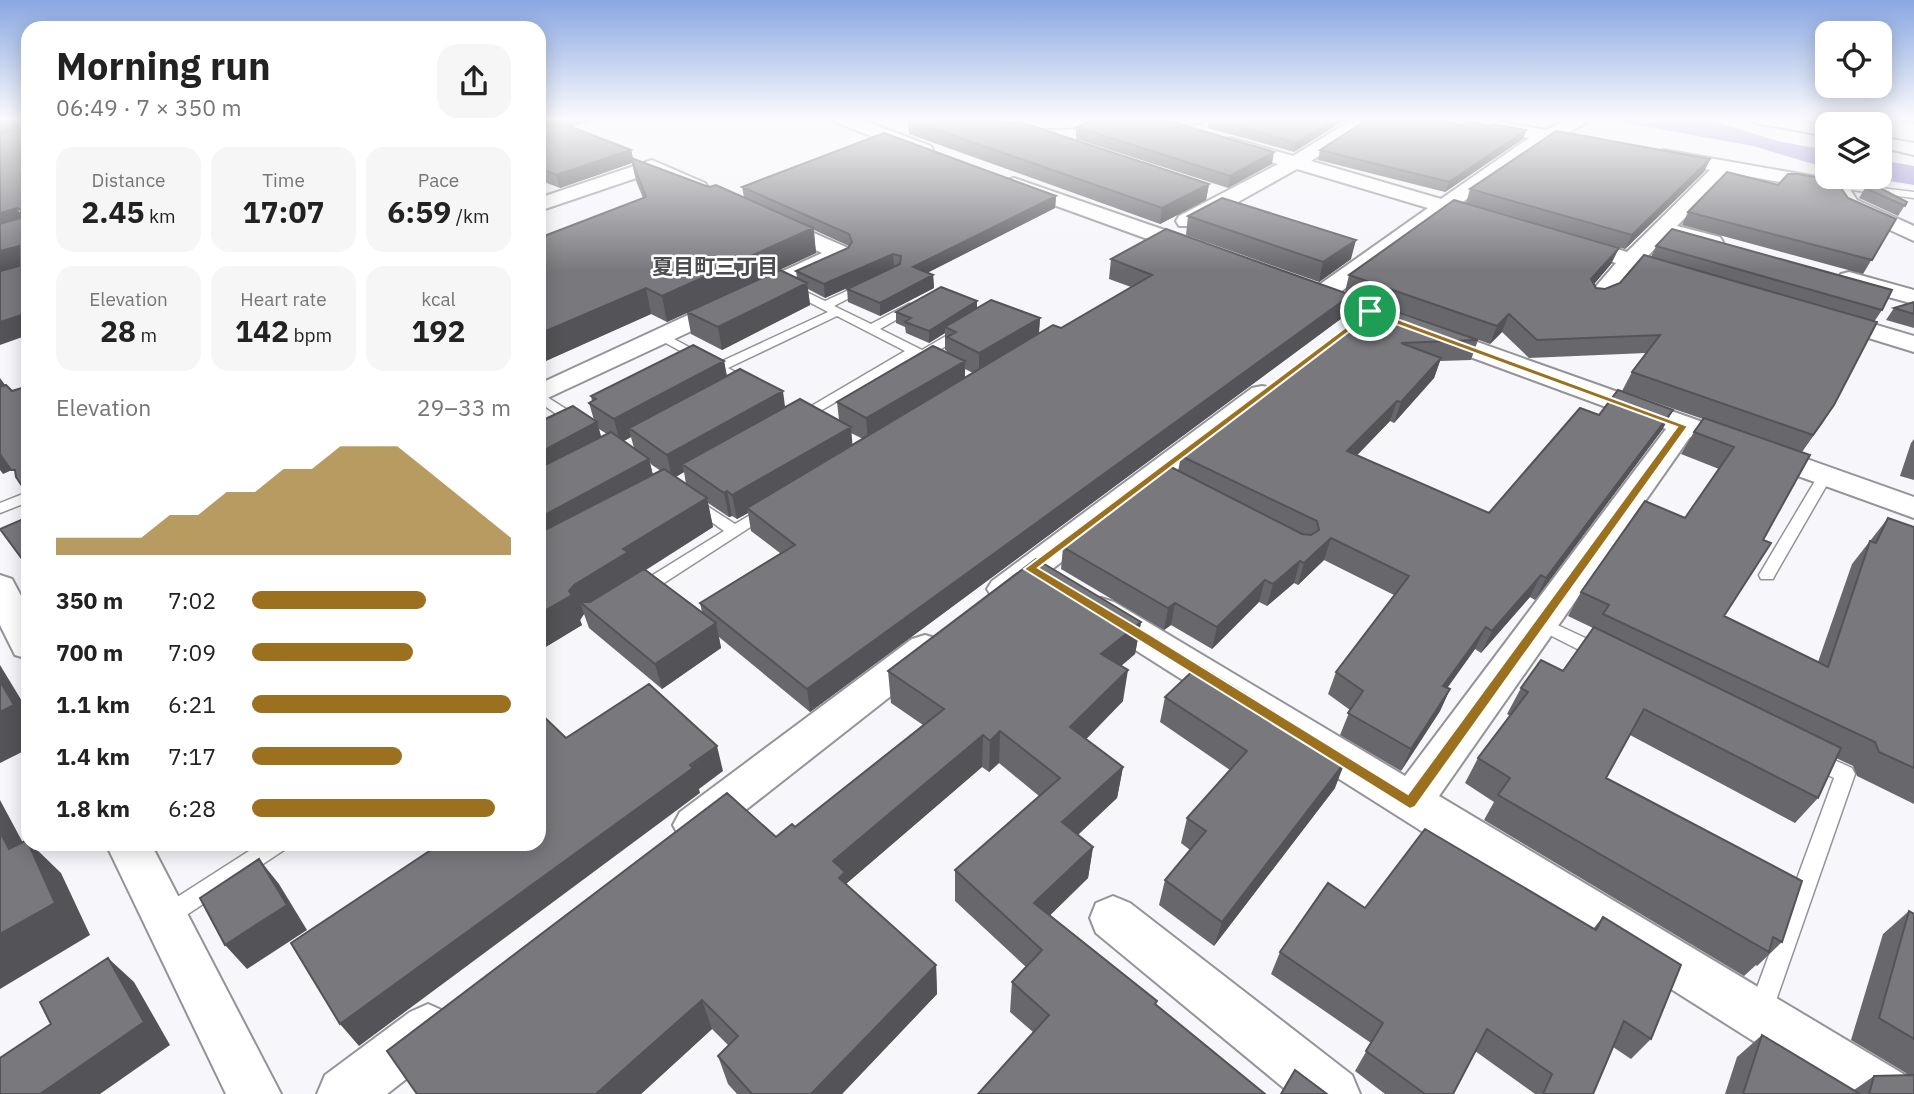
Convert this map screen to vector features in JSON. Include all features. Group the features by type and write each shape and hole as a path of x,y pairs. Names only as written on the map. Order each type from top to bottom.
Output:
{"street":[{"path":"546,203 643,169"},
{"path":"659,169 715,195"},
{"path":"1160,236 1283,169"},
{"path":"1320,169 1506,223"},
{"path":"1322,294 1495,169"},
{"path":"1598,298 1631,260 1722,169"},
{"path":"1736,169 1815,182"},
{"path":"988,174 1222,258"},
{"path":"1840,189 1849,204 1914,234"},
{"path":"1205,190 1230,198"},
{"path":"546,392 840,253 752,212"},
{"path":"1662,229 1728,247"},
{"path":"1556,238 1699,281"},
{"path":"1821,272 1914,297"},
{"path":"1285,281 1322,294 1359,320 1683,426 1914,508"},
{"path":"1805,311 1904,340 1914,315"},
{"path":"665,848 963,620 1057,585 1163,477 1281,379"},
{"path":"1410,803 1683,426"},
{"path":"1057,585 1886,1094"},
{"path":"0,587 21,629"},
{"path":"131,851 254,1094"},
{"path":"1113,918 1333,1094"},
{"path":"344,1094 455,1009"}],"lane":[{"path":"1863,189 1914,195"},
{"path":"718,368 831,309 883,278"},
{"path":"779,282 924,356"},
{"path":"871,329 925,299"},
{"path":"779,428 924,356 977,323"},
{"path":"662,337 718,368 745,387"},
{"path":"546,400 590,431"},
{"path":"1767,575 1825,476"},
{"path":"683,495 734,531"},
{"path":"0,509 21,500"},
{"path":"624,600 779,504"},
{"path":"1540,623 1613,659"},
{"path":"1758,1017 1845,774 1796,750"},
{"path":"164,917 266,851"}],"shaded area":[{"path":"1892,169 1914,169 1914,185 1892,181"}],"building":[{"path":"0,169 21,169 21,210 17,208 0,213"},
{"path":"546,169 574,169 556,175"},
{"path":"635,169 661,169 709,187 716,185 813,228 662,296 646,288 546,331 546,235 646,197"},
{"path":"789,169 982,169 1056,196 913,267 933,275 880,303 847,289 900,264 901,256 893,254 824,284 796,271 848,248 852,242 849,234 742,187"},
{"path":"1050,169 1163,169 1209,184 1162,208"},
{"path":"1208,169 1243,169 1230,176"},
{"path":"1397,169 1468,169 1449,182"},
{"path":"1500,169 1700,169 1632,235 1470,189"},
{"path":"1727,172 1778,185 1788,174 1798,174 1815,177 1815,189 1842,189 1848,198 1896,219 1872,260 1688,212"},
{"path":"1867,189 1882,189 1907,202 1905,206"},
{"path":"1222,198 1356,240 1323,262 1188,216"},
{"path":"1454,200 1619,248 1591,279 1596,288 1605,289 1620,283 1644,255 1877,322 1834,405 1813,435 1632,372 1660,335 1537,340 1509,314 1497,326 1349,275"},
{"path":"21,210 21,315 0,322 0,271 19,266 19,246 0,251 0,224 20,218"},
{"path":"1166,229 1351,295 807,689 700,603 795,545 747,508 1053,325 1061,328 1152,275 1111,259"},
{"path":"1672,229 1892,290 1882,310 1656,246"},
{"path":"780,270 807,283 718,327 687,312"},
{"path":"941,287 977,301 929,331 905,322 911,318 896,312"},
{"path":"991,300 1040,318 979,353 947,337 956,332 945,327"},
{"path":"1914,302 1914,314 1894,308"},
{"path":"1378,305 1478,340 1401,343 1441,358 1401,402 1397,401 1347,451 1489,513 1580,408 1599,415 1618,390 1673,410 1546,578 1541,575 1492,631 1486,627 1443,686 1450,689 1411,749 1348,713 1363,691 1336,672 1409,576 1331,538 1304,563 1300,561 1273,584 1265,580 1217,627 1175,603 1168,608 1063,547 1169,466 1302,534 1311,535 1319,530 1317,521 1181,456"},
{"path":"693,345 724,361 614,419 589,403 596,399 591,396"},
{"path":"933,346 965,361 866,418 837,402"},
{"path":"740,369 783,391 667,455 629,428"},
{"path":"6,385 12,391 21,388 21,484 15,470 11,470 0,454 0,387"},
{"path":"800,399 851,427 732,495 727,491 724,493 682,464"},
{"path":"573,406 597,422 546,449 546,419"},
{"path":"1704,418 1810,455 1763,540 1771,543 1724,616 1828,667 1870,541 1876,543 1888,518 1914,527 1914,768 1879,752 1875,742 1603,614 1609,605 1581,592 1645,501 1685,518 1734,447 1694,432"},
{"path":"611,432 649,459 546,514 546,464"},
{"path":"664,469 707,498 623,549 628,552 574,585 569,591 572,595 546,610 546,529"},
{"path":"21,520 21,558 0,529"},
{"path":"1036,559 1141,622 1101,654 1128,670 1070,727 1123,767 1062,822 1093,847 1034,903 1157,1001 1155,1004 1265,1094 978,1094 1049,1015 1012,982 1042,950 955,870 1060,778 1000,731 990,741 983,735 833,861 845,872 839,878 936,965 811,1094 752,1094 718,1056 738,1036 702,1000 596,1094 417,1094 387,1051 727,793 776,837 792,824 795,827 944,709 888,671"},
{"path":"644,569 716,623 655,664 580,602 590,602"},
{"path":"1594,627 1841,748 1818,798 1644,709 1606,778 1802,881 1782,942 1773,937 1769,952 1498,795 1510,778 1478,758 1528,692 1521,688 1541,660 1563,671"},
{"path":"1199,665 1251,697 1246,701 1345,762 1222,922 1165,880 1206,831 1187,818 1247,751 1165,697"},
{"path":"0,681 14,705 0,712"},
{"path":"649,684 717,746 690,765 693,768 340,1024 291,943 429,851 546,851 546,719 566,738"},
{"path":"1425,829 1596,930 1603,917 1681,965 1651,1039 1624,1021 1593,1094 1543,1094 1552,1074 1487,1029 1453,1094 1425,1094 1366,1051 1383,1023 1280,952 1328,883 1365,908"},
{"path":"0,832 9,849 21,843 21,851 32,851 55,903 0,934"},
{"path":"259,859 287,905 225,945 200,898"},
{"path":"1909,911 1914,914 1914,1039 1879,1018"},
{"path":"108,958 144,1022 40,1094 0,1094 0,1058 51,1024 40,1002"},
{"path":"1762,1035 1860,1094 1743,1094"},
{"path":"1295,1070 1327,1094 1281,1094"},
{"path":"1914,1075 1914,1094 1869,1094 1874,1076"}],"district":[{"name":"夏目町三丁目","path":"715,267"}],"route":[{"path":"1370,311 1683,426 1410,803 1145,637 1030,569 1370,311"}]}
